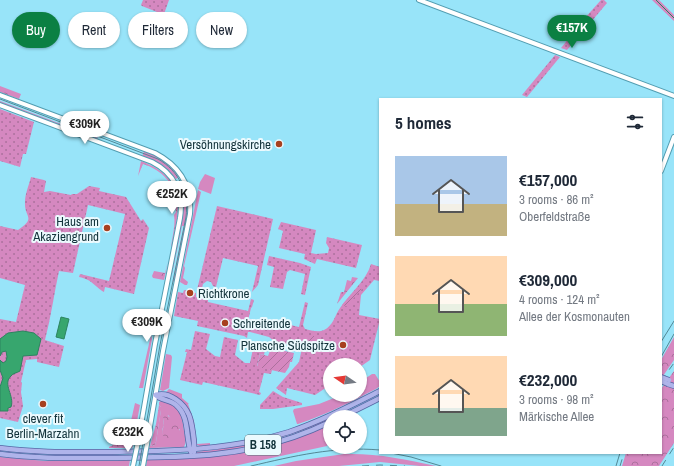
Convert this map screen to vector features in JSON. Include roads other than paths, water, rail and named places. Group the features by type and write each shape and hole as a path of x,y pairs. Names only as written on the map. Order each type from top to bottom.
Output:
{"main road":[{"path":"419,0 674,96"},
{"path":"0,95 158,155 176,167 185,182 190,200 190,214 143,466"},
{"path":"0,105 158,165 169,174 178,188 181,200 181,213 146,393 134,466"},
{"path":"103,143 105,135"},
{"path":"662,168 674,136"},
{"path":"178,188 185,182"},
{"path":"167,283 176,285"},
{"path":"670,382 674,386"},
{"name":"B 158","path":"0,448 40,452 87,452 192,450 236,445 287,432 330,415 379,391"},
{"path":"146,393 169,396 179,402 186,411 190,421 193,456"},
{"path":"356,410 379,398"},
{"name":"B 158","path":"0,454 28,458 64,458 193,456 216,454 259,446 298,435 323,425"},
{"path":"64,458 70,456 84,456 87,452"}],"waterway":[{"path":"656,0 674,18"}],"tram line":[{"path":"0,99 158,159 172,170 181,183 186,199 186,217 160,345 139,466"},
{"path":"662,340 674,321"},
{"path":"662,355 674,334"},
{"path":"251,466 299,455 347,449 379,450"},
{"path":"396,454 441,466"},
{"path":"616,466 620,454"}],"railway":[{"path":"662,380 674,363"},
{"path":"662,466 674,447"},
{"path":"620,466 624,454"},
{"path":"362,466 405,466"}],"place":[{"name":"Versöhnungskirche","path":"279,144"},
{"name":"Haus am Akaziengrund","path":"107,228"},
{"name":"Richtkrone","path":"190,293"},
{"name":"Schreitende","path":"225,323"},
{"name":"Plansche Südspitze","path":"343,345"},
{"name":"clever fit Berlin-Marzahn","path":"43,404"}]}
